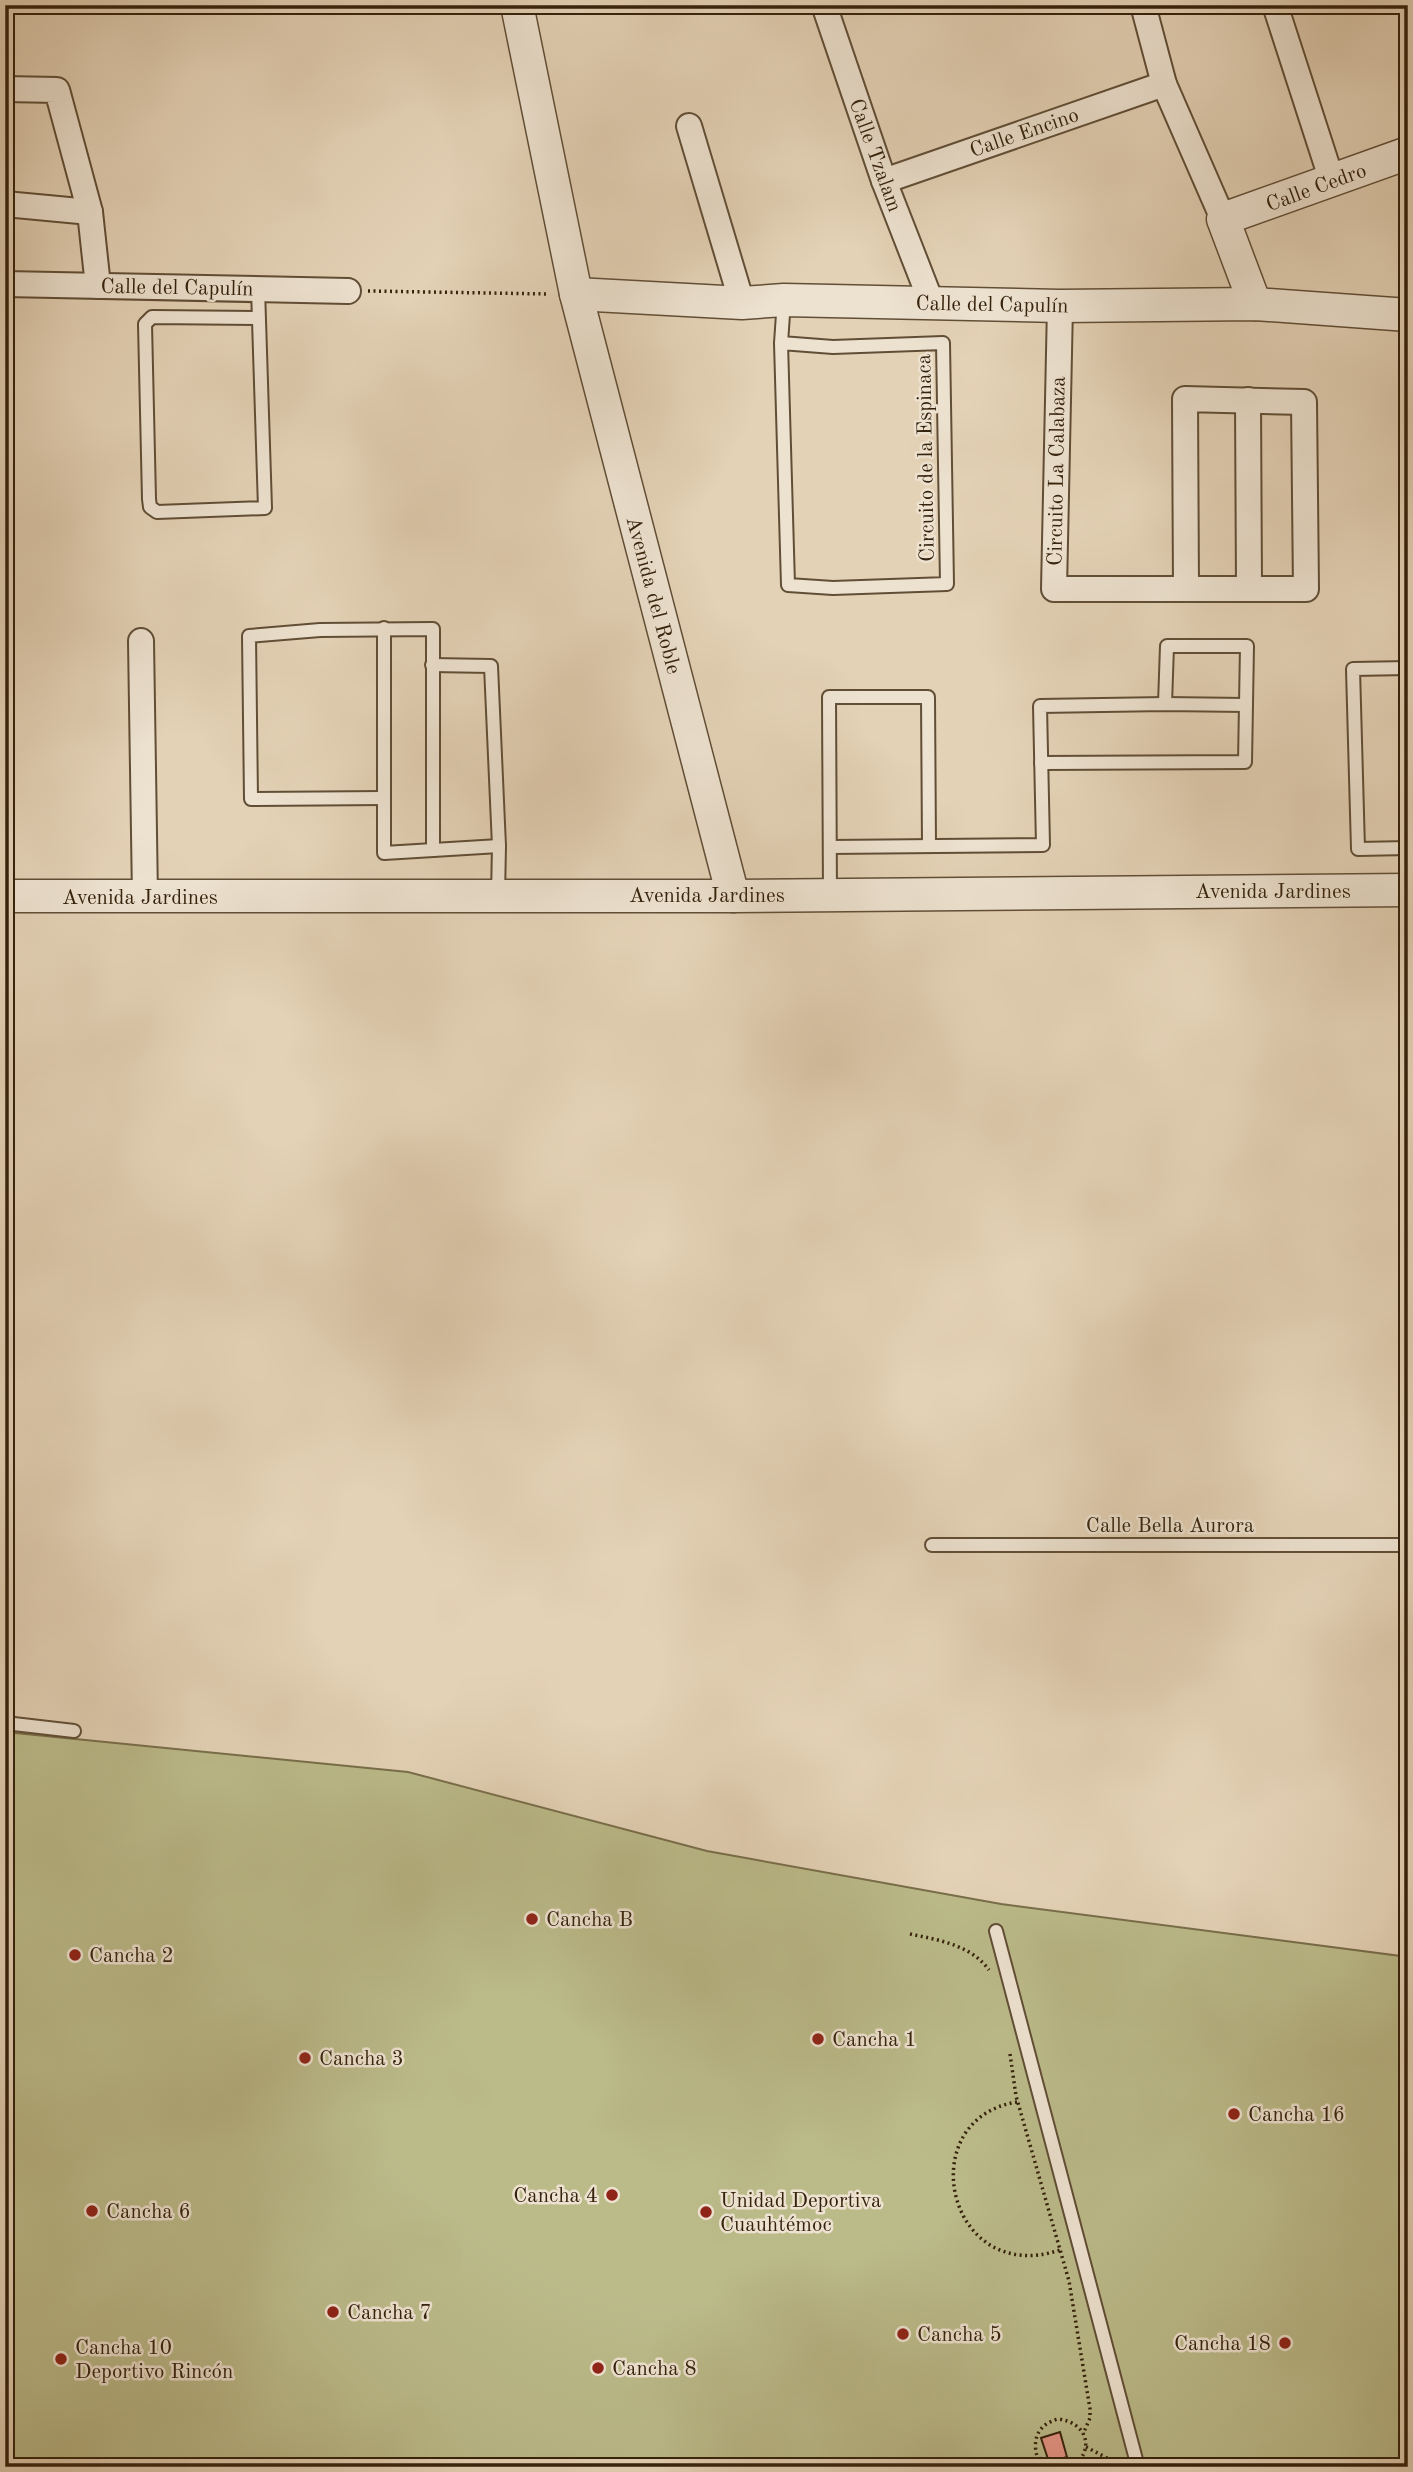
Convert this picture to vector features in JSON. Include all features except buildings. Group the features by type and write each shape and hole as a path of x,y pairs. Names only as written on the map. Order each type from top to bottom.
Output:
{"street":[{"name":"Avenida del Roble","path":"517,5 576,294 733,896"},
{"name":"Calle Tzalam","path":"824,5 884,180 932,304"},
{"path":"1143,5 1164,84 1223,219 1255,304"},
{"path":"1275,5 1332,181"},
{"name":"Calle Encino","path":"884,180 1164,84"},
{"path":"5,89 57,90 90,212 97,286"},
{"path":"689,126 742,303"},
{"name":"Calle Cedro","path":"1223,219 1408,153"},
{"path":"5,204 90,212"},
{"name":"Calle del Capulín","path":"5,284 348,291"},
{"name":"Calle del Capulín","path":"576,294 742,303 783,300 1060,306 1255,304 1408,315"},
{"name":"Circuito La Calabaza","path":"1060,306 1054,589 1306,589 1304,402 1185,399 1186,588"},
{"path":"1248,400 1249,588"},
{"path":"141,641 145,897"},
{"name":"Avenida Jardines","path":"5,896 733,896 1408,890"}],"lane":[{"path":"258,289 265,508 157,512 150,507 149,499 145,324 152,317 258,318"},
{"name":"Circuito de la Espinaca","path":"781,343 833,346 943,343 947,584 833,588 788,585 781,343 783,300"},
{"path":"384,628 384,853 499,846"},
{"path":"384,798 251,799 248,636 384,628 433,629 433,850"},
{"path":"1041,763 1245,762 1247,646 1167,646 1165,704"},
{"path":"432,664 491,666 499,846 498,896"},
{"path":"1408,668 1353,669 1358,849 1408,848"},
{"path":"830,894 829,697 928,697 929,846"},
{"path":"830,847 1044,845 1040,706 1246,705"},
{"name":"Calle Bella Aurora","path":"932,1545 1408,1545"},
{"path":"5,1723 74,1731"},
{"path":"996,1931 1138,2467"}],"path":[{"path":"348,291 576,294"},
{"path":"910,1934 950,1942 982,1960 994,1978"},
{"path":"1008,2041 1017,2102 1069,2281 1090,2409 1090,2418 1083,2434"},
{"path":"1017,2102 1003,2105 976,2121 960,2143 952,2169 954,2196 961,2214 977,2236 1000,2250 1026,2256 1060,2250"},
{"path":"1048,2467 1037,2456 1035,2438 1049,2421 1066,2420 1074,2423 1083,2434 1085,2447 1081,2460 1073,2467"},
{"path":"1085,2447 1107,2458 1110,2467"}],"shaded area":[{"name":"Unidad Deportiva Cuauhtémoc","path":"5,1732 408,1772 707,1851 1001,1904 1408,1957 1408,2467 5,2467"}],"place":[{"name":"Cancha B","path":"532,1919"},
{"name":"Cancha 2","path":"75,1955"},
{"name":"Cancha 1","path":"818,2039"},
{"name":"Cancha 3","path":"305,2058"},
{"name":"Cancha 16","path":"1234,2114"},
{"name":"Cancha 4","path":"612,2195"},
{"name":"Cancha 6","path":"92,2211"},
{"name":"Unidad Deportiva Cuauhtémoc","path":"706,2212"},
{"name":"Cancha 7","path":"333,2312"},
{"name":"Cancha 5","path":"903,2334"},
{"name":"Cancha 18","path":"1285,2343"},
{"name":"Cancha 10 Deportivo Rincón","path":"61,2359"},
{"name":"Cancha 8","path":"598,2368"}]}
